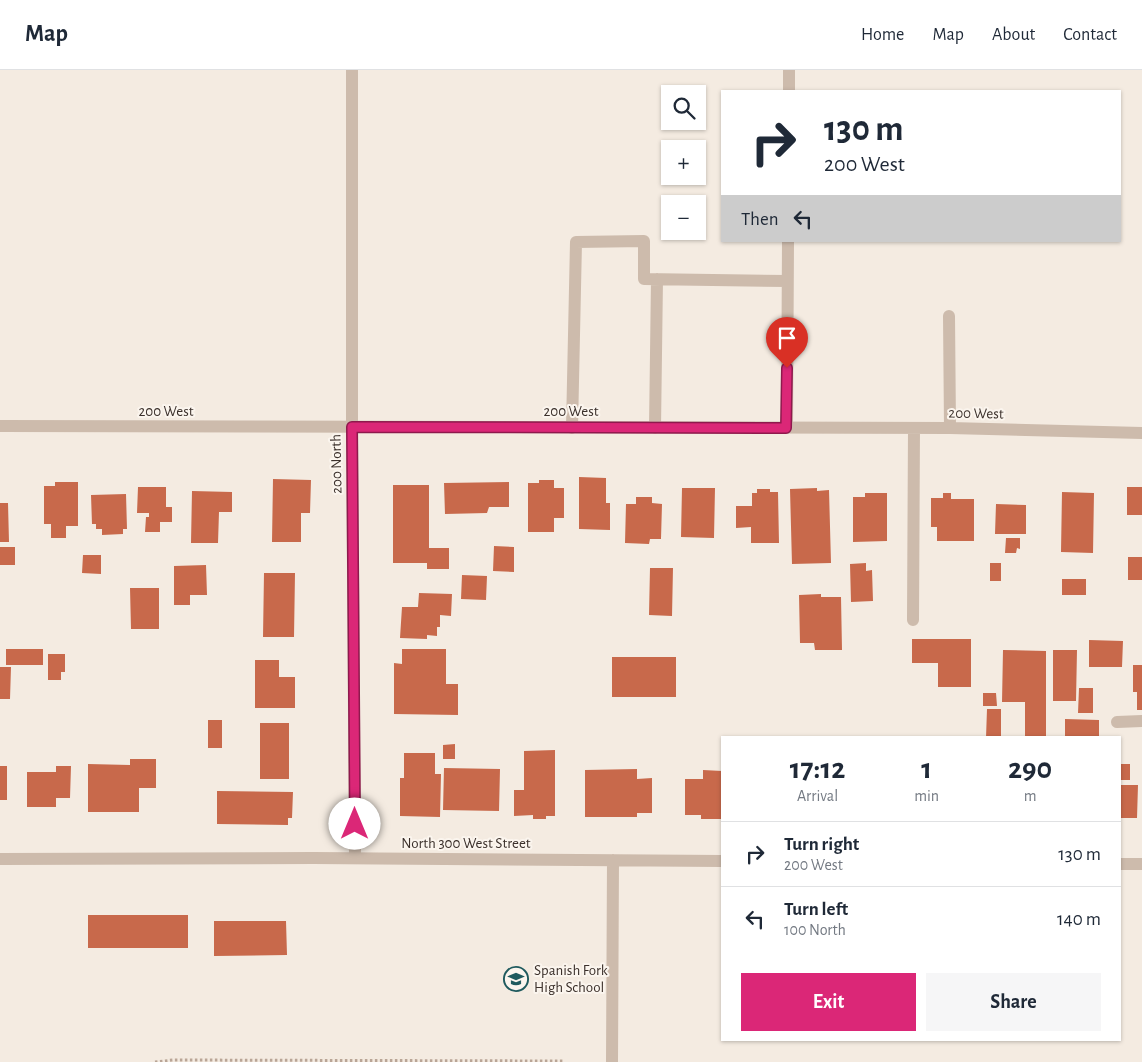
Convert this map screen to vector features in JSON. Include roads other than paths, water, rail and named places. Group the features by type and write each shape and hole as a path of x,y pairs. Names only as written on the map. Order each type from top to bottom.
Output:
{"street":[{"name":"200 North","path":"352,70 355,858"},
{"path":"789,70 789,90"},
{"path":"572,428 576,242 644,241 644,279 787,282"},
{"path":"786,428 788,242"},
{"path":"654,428 657,279"},
{"path":"949,316 950,428"},
{"name":"200 West","path":"0,426 950,428 1142,433"},
{"path":"913,620 914,428"},
{"path":"1117,722 1142,721"},
{"name":"North 300 West Street","path":"0,859 355,858 721,861"},
{"path":"612,1062 613,860"},
{"path":"1121,864 1142,864"}],"place":[{"name":"Spanish Fork High School","path":"516,979"}]}
